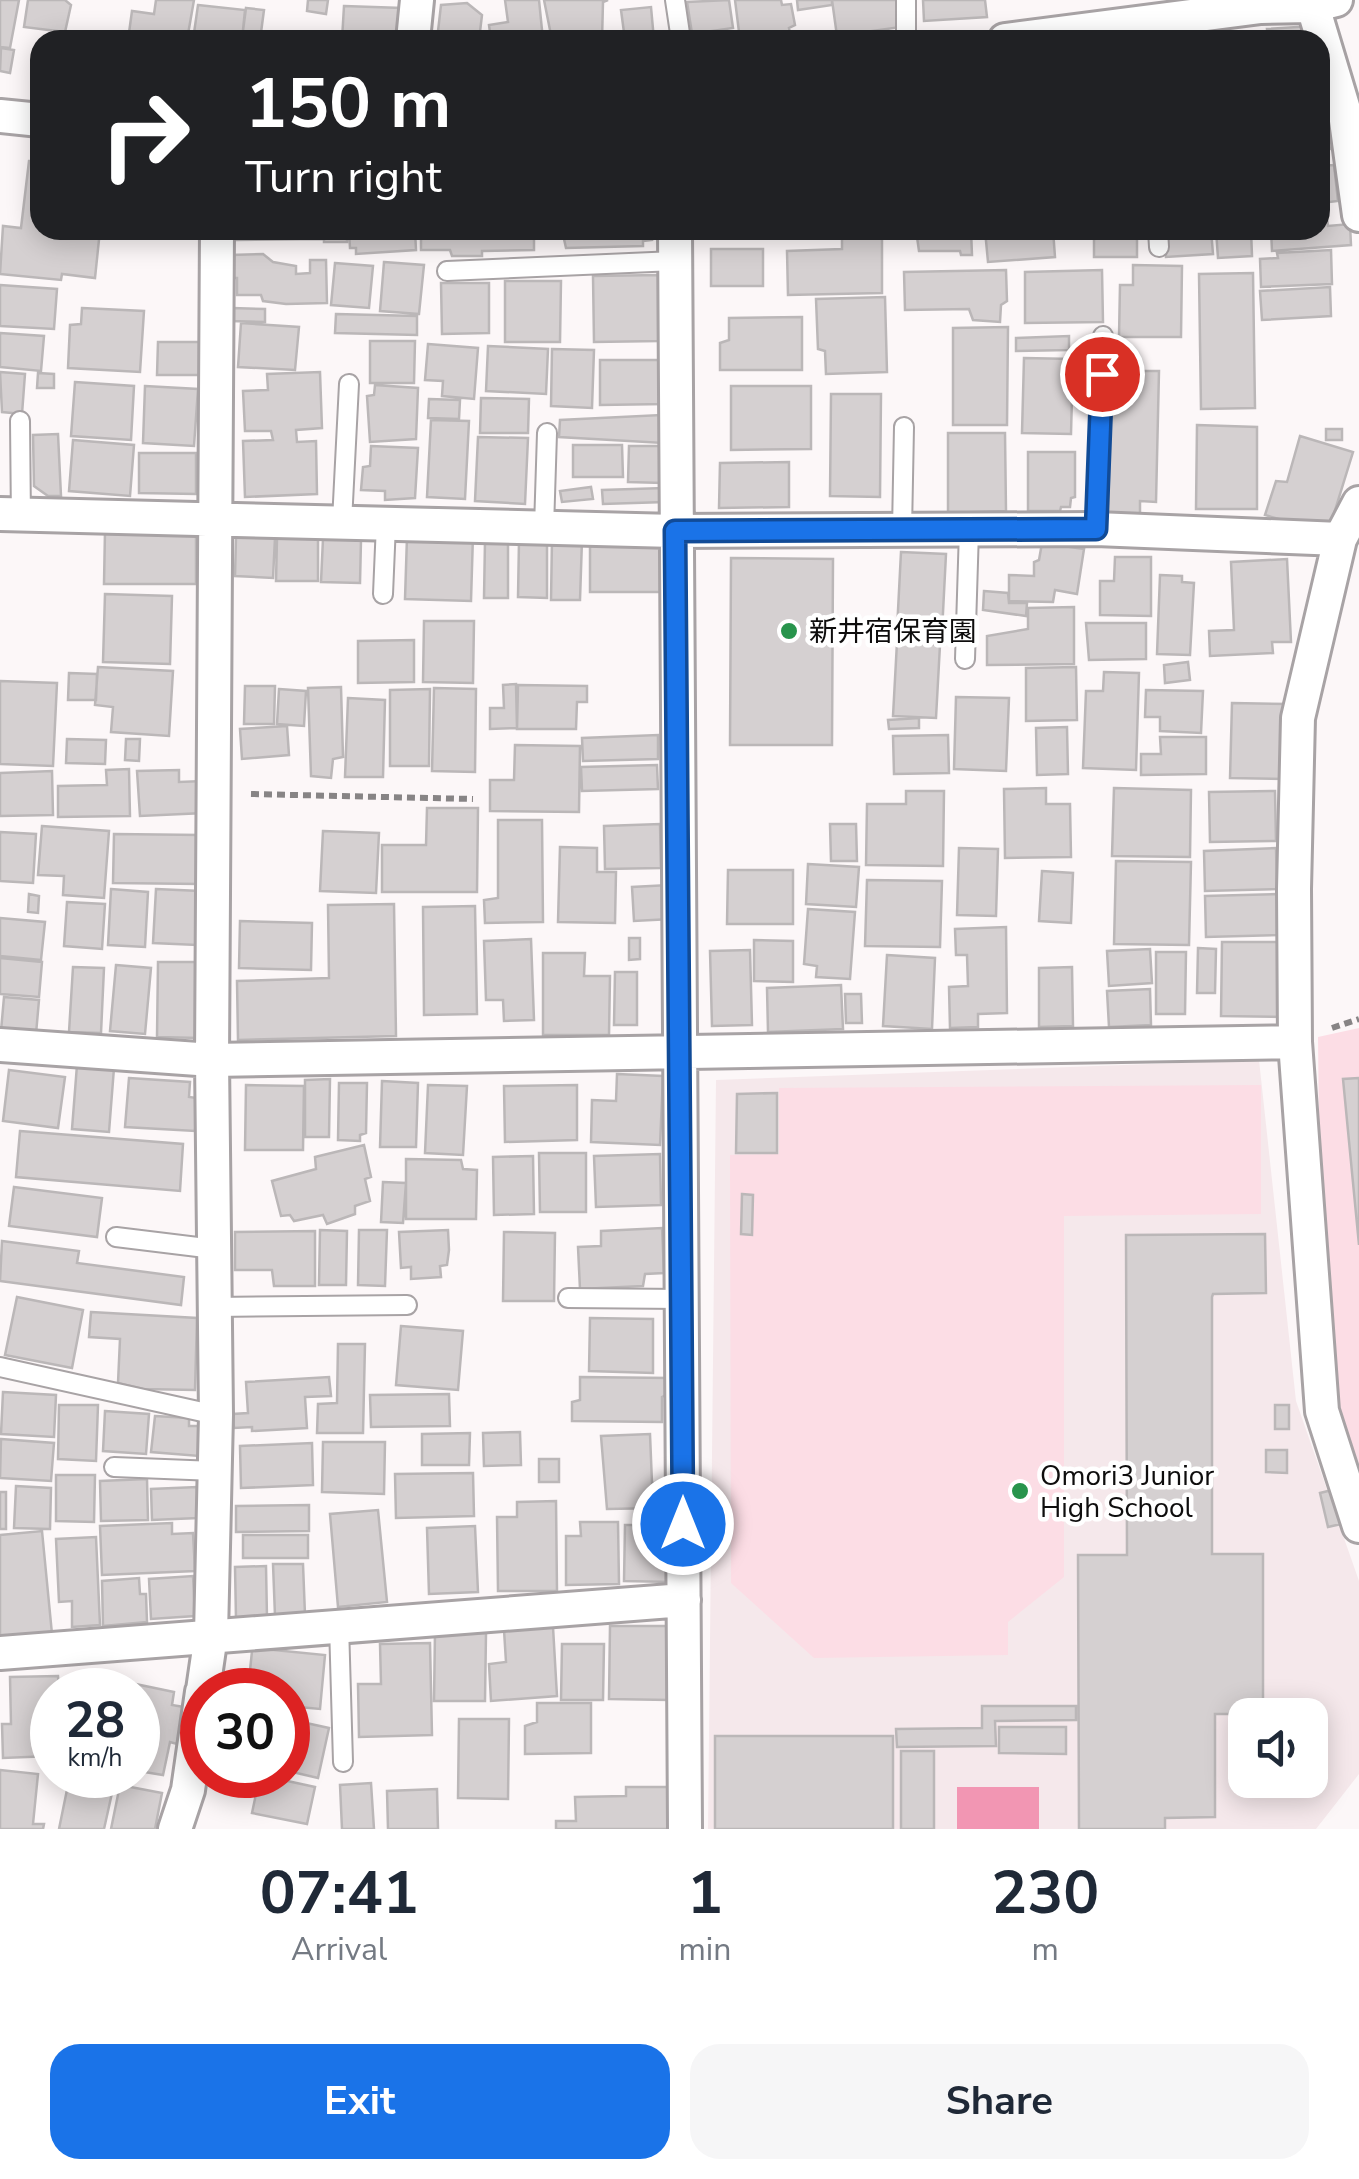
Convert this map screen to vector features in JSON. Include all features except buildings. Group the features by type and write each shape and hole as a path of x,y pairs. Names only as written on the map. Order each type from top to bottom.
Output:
{"street":[{"path":"413,30 417,0"},
{"path":"1076,30 1317,1 1326,30"},
{"path":"1330,43 1352,115 1359,215"},
{"path":"0,116 30,119"},
{"path":"206,1668 211,1635 216,1415 214,793 224,636 216,519 217,240"},
{"path":"675,245 675,531 669,643 681,1053 685,1829"},
{"path":"1359,503 1340,539 1298,718 1295,1042 1322,1411 1359,1526"},
{"path":"14,517 675,531 1096,529 1340,539"},
{"path":"0,1045 212,1060 1295,1042"},
{"path":"0,1654 684,1600"},
{"path":"175,1829 185,1798"}],"lane":[{"path":"675,0 680,30"},
{"path":"906,0 906,30"},
{"path":"448,270 675,245"},
{"path":"1096,529 1103,336"},
{"path":"342,522 348,384"},
{"path":"14,517 20,422"},
{"path":"902,530 904,427"},
{"path":"544,528 548,433"},
{"path":"383,594 386,524"},
{"path":"965,659 969,530"},
{"path":"116,1237 214,1248"},
{"path":"568,1298 682,1299"},
{"path":"214,1307 407,1305"},
{"path":"0,1366 216,1415"},
{"path":"114,1467 215,1472"},
{"path":"339,1626 342,1762"}],"path":[{"path":"214,793 473,798"}],"shaded area":[{"path":"1359,1028 1359,1488 1322,1411 1318,1037"},
{"name":"Omori3 Junior High School","path":"1259,1060 1296,1401 1359,1581 1359,1774 1316,1829 708,1829 716,1080"},
{"path":"1261,1085 1261,1214 1064,1216 1064,1577 1008,1622 1008,1655 814,1658 731,1583 730,1155 779,1154 779,1088"},
{"path":"957,1787 1039,1787 1039,1829 957,1829"}],"place":[{"name":"新井宿保育園","path":"789,631"},
{"name":"Omori3 Junior High School","path":"1020,1491"}],"route":[{"path":"683,1524 675,531 1096,529 1102,374"}]}
